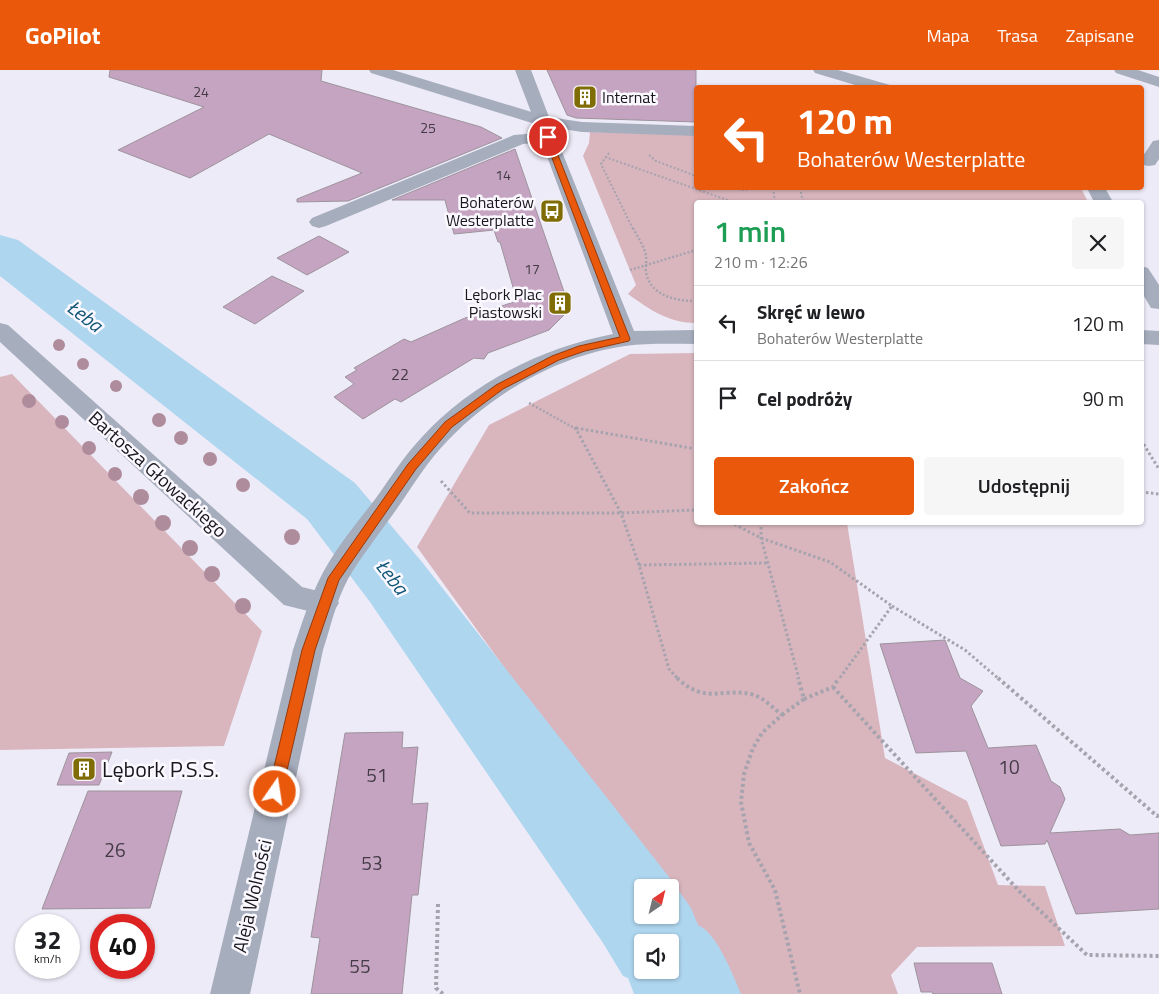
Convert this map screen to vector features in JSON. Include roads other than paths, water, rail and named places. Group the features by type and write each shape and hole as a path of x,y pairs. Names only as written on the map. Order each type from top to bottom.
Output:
{"street":[{"path":"377,70 545,129"},
{"path":"523,70 626,339"},
{"path":"821,70 874,85"},
{"path":"1122,70 1159,82"},
{"path":"319,222 545,129 582,127 694,131"},
{"path":"1150,161 1159,145"},
{"path":"1144,277 1159,304"},
{"name":"Bartosza Głowackiego","path":"0,330 294,597 329,591"},
{"name":"Aleja Wolności","path":"230,994 308,650 329,591 424,471 449,424 499,387 555,358 582,348 626,339 694,337"},
{"path":"1144,338 1159,338"}],"waterway":[{"name":"Łeba","path":"0,251 331,501 396,582 652,934"},
{"name":"Łeba","path":"679,976 691,994"}],"place":[{"name":"Internat","path":"585,97"},
{"name":"Bohaterów Westerplatte","path":"552,211"},
{"name":"Lębork Plac Piastowski","path":"560,303"},
{"name":"Lębork P.S.S.","path":"84,769"}]}
